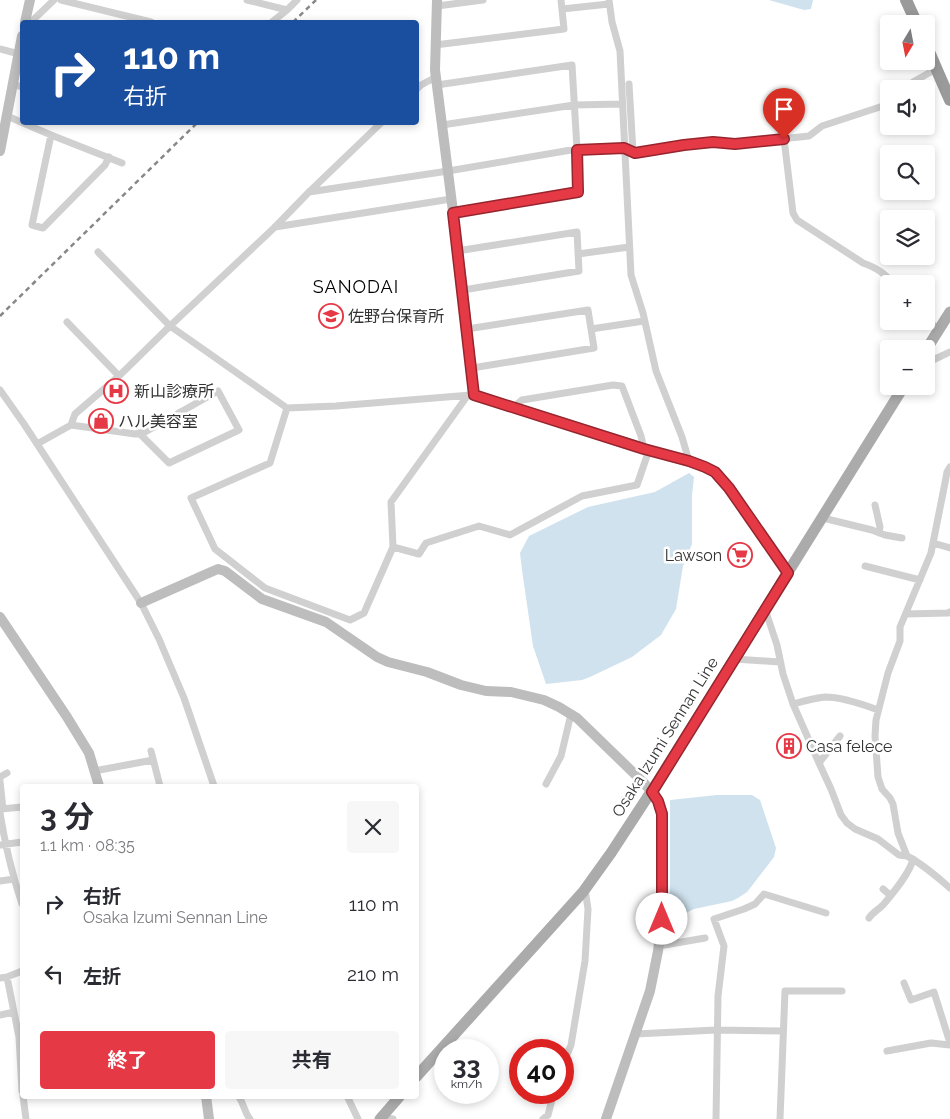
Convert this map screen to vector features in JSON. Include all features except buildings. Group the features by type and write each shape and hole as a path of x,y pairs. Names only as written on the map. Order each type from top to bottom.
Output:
{"highway":[{"path":"906,0 913,15"},
{"path":"936,69 950,100"}],"main road":[{"path":"932,340 948,318"},
{"name":"Osaka Izumi Sennan Line","path":"419,1075 585,888 611,853 652,792 898,395"},
{"path":"381,1118 397,1099"}],"street":[{"path":"27,20 30,0"},
{"path":"33,20 54,0"},
{"path":"61,0 143,20"},
{"path":"247,0 287,10"},
{"path":"274,20 297,0"},
{"path":"287,408 270,463 191,498 215,549 265,588 350,620 364,613 393,546 391,502 471,395 472,368 436,81 435,45 437,3 483,0"},
{"path":"435,45 564,28 560,0"},
{"path":"562,9 609,2 620,51 631,275 643,313 656,371 682,437 689,461"},
{"path":"0,151 7,116 18,86 20,48"},
{"path":"0,49 19,54"},
{"path":"419,87 436,81 572,66 578,192 453,213"},
{"path":"917,80 936,69"},
{"path":"629,84 632,152"},
{"path":"442,125 574,105 622,104"},
{"path":"309,192 577,150 624,148 635,153 713,142 735,144 808,136 822,126 880,107"},
{"path":"7,116 20,122"},
{"path":"28,125 122,163"},
{"path":"37,444 71,425 76,414 119,376 379,125"},
{"path":"51,135 32,225 43,228 105,165 109,157"},
{"path":"784,139 794,217 863,263 886,275"},
{"path":"275,227 451,199"},
{"path":"458,251 577,232 579,271 462,290"},
{"path":"578,254 629,247"},
{"path":"98,252 170,326 287,408 471,395 646,450 689,461 710,469 721,478 788,573"},
{"path":"467,329 588,310 594,348 472,368"},
{"path":"591,329 644,321"},
{"path":"67,322 119,376"},
{"path":"935,327 938,330"},
{"path":"935,359 950,352"},
{"path":"393,546 419,554 426,542 479,526 510,534 582,496 637,485 646,450 622,386 614,385 522,400 514,407"},
{"path":"0,390 121,570 141,603 159,639 184,698 213,784"},
{"path":"71,425 135,434 139,433 145,432 218,391 239,430 169,463 139,433"},
{"path":"869,918 882,906 911,868 910,857 898,833 893,804 882,789 878,776 875,736 876,720 888,672 900,641 900,627 931,553 946,477 950,467"},
{"path":"876,505 880,527 879,533"},
{"path":"822,517 827,520 902,538"},
{"path":"933,543 950,548"},
{"path":"865,566 920,580"},
{"path":"141,603 218,569 225,571 262,599 326,622 376,657 388,662 427,672 461,685 486,691 511,692 544,700 559,707 577,718 645,784 658,801 662,814 662,919 659,946 650,991 606,1119"},
{"path":"765,609 793,704 832,789 841,815 847,823 855,828 878,839 899,855 910,857 927,868 950,888"},
{"path":"906,614 950,612"},
{"path":"0,616 89,752 98,784"},
{"path":"734,659 780,662"},
{"path":"793,704 814,698 826,697 838,698 878,710"},
{"path":"546,784 561,756 571,714"},
{"path":"819,763 840,736"},
{"path":"151,751 159,784"},
{"path":"94,771 153,760"},
{"path":"0,781 3,844 20,898"},
{"path":"1,811 20,806"},
{"path":"3,844 20,842"},
{"path":"0,881 14,879"},
{"path":"572,1039 585,961 588,909 585,888"},
{"path":"883,889 890,895"},
{"path":"716,1119 716,1030 724,946 714,919 755,904 764,894 826,913"},
{"path":"659,946 705,938"},
{"path":"20,972 3,978 14,1012 20,1064"},
{"path":"887,1051 931,1043 950,1044 934,992 911,1000 904,983"},
{"path":"780,1119 785,991 842,991"},
{"path":"0,1015 14,1012"},
{"path":"636,1034 716,1030 783,1031"},
{"path":"23,1099 26,1119"},
{"path":"206,1099 209,1119"},
{"path":"240,1099 250,1119"},
{"path":"348,1099 358,1119"},
{"path":"543,1119 548,1115 551,1104"},
{"path":"381,1118 393,1119"}],"water":[{"path":"769,0 813,0 811,9 804,10"},
{"path":"689,473 694,477 692,544 683,566 676,609 661,635 632,657 590,677 582,680 546,684 533,646 520,553 529,536 588,507 655,492"},
{"path":"717,795 752,795 760,800 776,848 774,857 747,892 738,898 694,909 670,921 670,800"}],"railway":[{"path":"295,20 316,0"},
{"path":"0,316 195,125"}],"place":[{"name":"佐野台保育所","path":"331,316"},
{"name":"新山診療所","path":"116,391"},
{"name":"ハル美容室","path":"101,421"},
{"name":"Lawson","path":"740,555"},
{"name":"Casa felece","path":"789,746"}],"district":[{"name":"SANODAI","path":"356,286"}],"route":[{"path":"662,919 662,814 660,804 652,792 788,573 729,488 710,469 474,395 453,213 578,192 577,150 624,148 635,153 713,142 735,144 784,139"}]}
